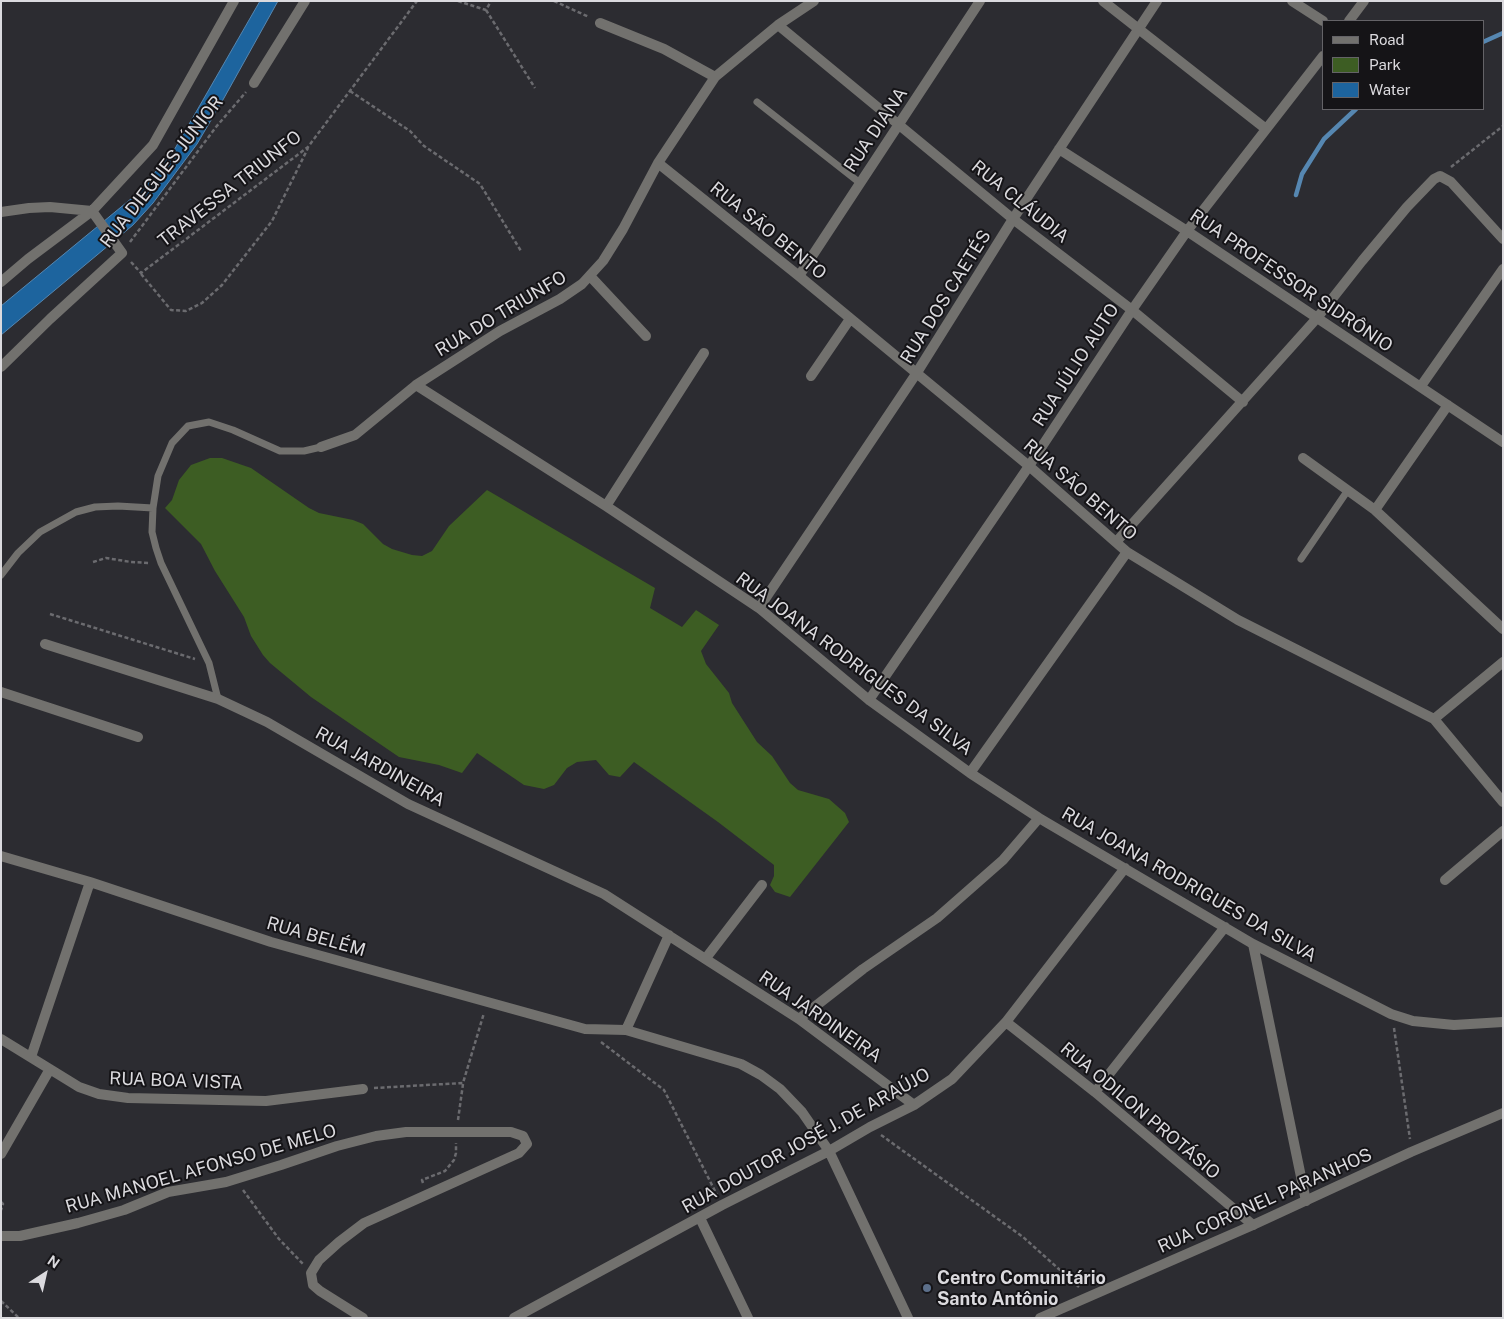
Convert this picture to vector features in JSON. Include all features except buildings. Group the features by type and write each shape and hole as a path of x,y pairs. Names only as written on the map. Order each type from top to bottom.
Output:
{"street":[{"path":"1,282 28,259 94,214 154,145 234,1"},
{"path":"254,83 305,1"},
{"name":"RUA DO TRIUNFO","path":"321,447 355,435 416,385 500,331 560,299 582,284 603,261 623,229 658,163 715,77 778,25 814,1"},
{"name":"RUA DIANA","path":"799,276 980,1"},
{"path":"1104,1 1266,129"},
{"name":"RUA DOS CAETÉS","path":"759,608 916,374 1013,219 1157,1"},
{"path":"1292,1 1322,20"},
{"path":"1350,20 1364,1"},
{"path":"600,22 664,49 715,77"},
{"name":"RUA CLÁUDIA","path":"778,25 1013,219 1132,310 1243,402"},
{"name":"RUA JÚLIO AUTO","path":"869,700 1029,466 1132,310 1188,231 1322,57"},
{"name":"RUA PROFESSOR SIDRÔNIO","path":"1059,148 1188,231 1503,442"},
{"name":"RUA SÃO BENTO","path":"658,163 799,276 1029,466 1127,552 1238,620 1434,719 1503,802"},
{"path":"1116,542 1317,318 1407,207 1434,178 1440,176 1451,182 1503,239"},
{"path":"1,212 50,206 94,214 119,249"},
{"name":"RUA DIEGUES JÚNIOR","path":"1,366 119,249"},
{"path":"1421,386 1503,269"},
{"path":"590,276 646,336"},
{"path":"810,376 850,319"},
{"path":"606,506 704,353"},
{"name":"RUA JOANA RODRIGUES DA SILVA","path":"416,385 606,506 759,608 869,700 970,773 1039,818 1253,944 1391,1014 1413,1021 1454,1025 1503,1022"},
{"path":"1375,510 1448,405"},
{"path":"1303,458 1375,510 1503,630"},
{"path":"970,773 1127,552"},
{"name":"RUA JARDINEIRA","path":"45,644 218,699 267,722 408,804 604,894 799,1019 914,1105"},
{"path":"1434,719 1503,662"},
{"path":"1,692 138,737"},
{"path":"799,1019 863,969 937,918 1003,860 1039,818"},
{"path":"1445,880 1503,832"},
{"name":"RUA BELÉM","path":"1,856 90,882 271,942 585,1029 626,1030 741,1064 761,1075 780,1089 802,1112 829,1151 908,1318"},
{"name":"RUA DOUTOR JOSÉ J. DE ARAÚJO","path":"514,1318 914,1105 952,1079 1006,1022 1125,868"},
{"path":"31,1057 90,882"},
{"path":"706,958 762,884"},
{"path":"1095,1092 1225,927"},
{"path":"626,1030 669,935"},
{"path":"1253,944 1306,1201"},
{"name":"RUA ODILON PROTÁSIO","path":"1006,1022 1095,1092 1253,1225"},
{"name":"RUA BOA VISTA","path":"1,1039 79,1087 99,1094 128,1098 266,1101 363,1089"},
{"path":"1,1154 50,1069"},
{"name":"RUA CORONEL PARANHOS","path":"1040,1318 1503,1113"},
{"name":"RUA MANOEL AFONSO DE MELO","path":"1,1236 20,1236 78,1223 124,1210 168,1192 235,1179 337,1146 376,1136 406,1132 511,1132 523,1136 526,1140 527,1144 524,1149 425,1194"},
{"path":"363,1318 313,1285 311,1273 319,1260 364,1223 425,1194"},
{"path":"700,1218 748,1318"}],"lane":[{"path":"757,102 860,183"},
{"name":"RUA DO TRIUNFO","path":"153,508 158,476 172,443 188,426 209,422 233,430 280,451 304,451 321,447"},
{"path":"1301,559 1348,490"},
{"path":"1,575 18,553 40,532 76,512 94,507 153,508 152,532 161,564 209,663 218,699"}],"path":[{"name":"TRAVESSA TRIUNFO","path":"141,273 308,146 417,1"},
{"path":"458,1 486,10 534,88"},
{"path":"486,10 492,1"},
{"path":"554,1 600,22"},
{"name":"RUA DIEGUES JÚNIOR","path":"119,249 216,127 254,83"},
{"path":"350,91 410,131 424,146 480,184 521,251"},
{"path":"1440,176 1503,126"},
{"path":"119,249 171,310 186,311 202,303 222,285 272,221 308,146"},
{"path":"93,562 106,558 161,564"},
{"path":"50,614 209,663"},
{"path":"459,1114 463,1083 488,1002"},
{"path":"1391,1014 1412,1152"},
{"path":"585,1029 664,1090 722,1206"},
{"path":"363,1089 463,1083"},
{"path":"870,1127 1023,1237 1070,1277 1089,1297"},
{"path":"425,1194 422,1180 445,1171 454,1160 456,1153"},
{"path":"235,1179 279,1239 311,1273"},
{"path":"1,1202 3,1204 1,1210"},
{"path":"1,1301 19,1318"}],"green space":[{"path":"210,458 222,458 251,468 309,508 319,513 363,524 383,544 412,555 422,556 432,551 449,526 487,490 655,588 650,608 682,627 696,610 719,625 701,651 706,664 729,693 732,703 757,742 772,756 790,783 798,790 829,799 845,813 849,822 790,897 775,892 770,885 774,876 774,865 634,762 620,777 609,775 596,760 577,762 567,768 554,785 544,789 524,785 477,753 462,773 439,765 399,757 311,697 270,663 251,636 244,617 215,571 201,544 165,508 172,500 179,480 191,465"}],"water":[{"path":"260,1 278,1 197,144 153,203 133,225 1,335 1,306 132,198 173,152"}],"waterway":[{"path":"1484,42 1503,33"},
{"path":"1296,195 1302,174 1324,139 1355,110"}],"place":[{"name":"Centro Comunitário Santo Antônio","path":"927,1288"}]}
